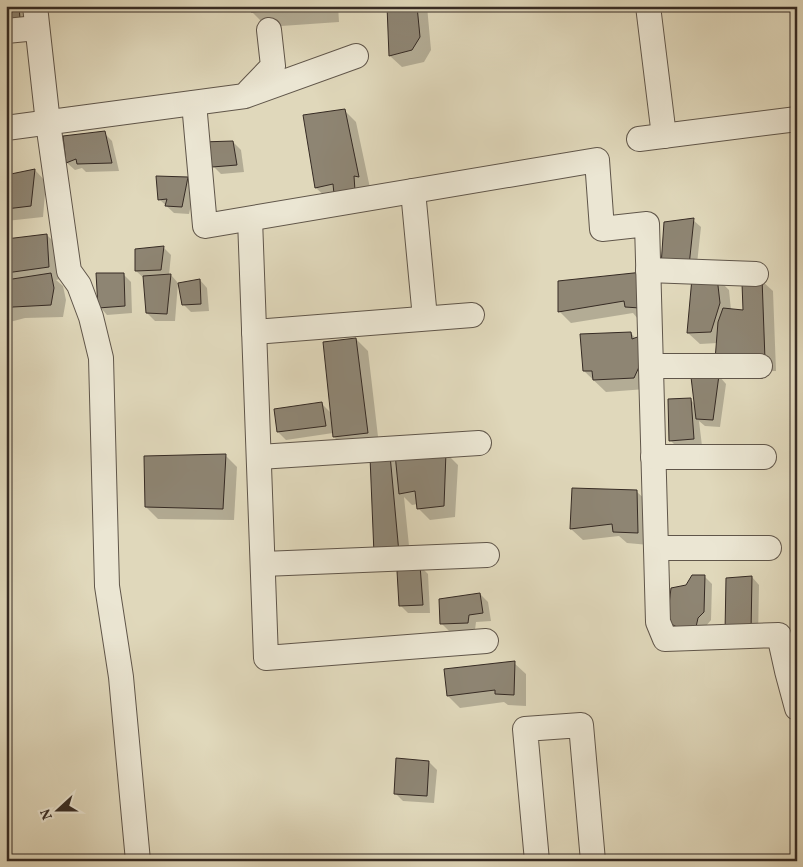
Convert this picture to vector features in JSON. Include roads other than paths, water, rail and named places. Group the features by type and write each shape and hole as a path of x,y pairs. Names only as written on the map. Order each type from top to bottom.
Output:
{"street":[{"path":"648,6 664,136"},
{"path":"6,31 36,17 48,123 69,272 79,285 91,317 102,358 107,586 121,677 138,861"},
{"path":"245,96 273,66 269,30"},
{"path":"6,128 245,96 356,56"},
{"path":"194,103 205,226 597,160 602,229 647,224 658,622 665,639 779,635 797,708"},
{"path":"639,139 797,119"},
{"path":"413,191 425,318"},
{"path":"250,219 266,658 486,641"},
{"path":"648,270 756,274"},
{"path":"254,332 472,315"},
{"path":"651,366 760,366"},
{"path":"259,457 479,443"},
{"path":"653,456 764,457"},
{"path":"656,548 769,548"},
{"path":"263,564 487,555"},
{"path":"536,861 525,729 581,725 593,861"}]}
